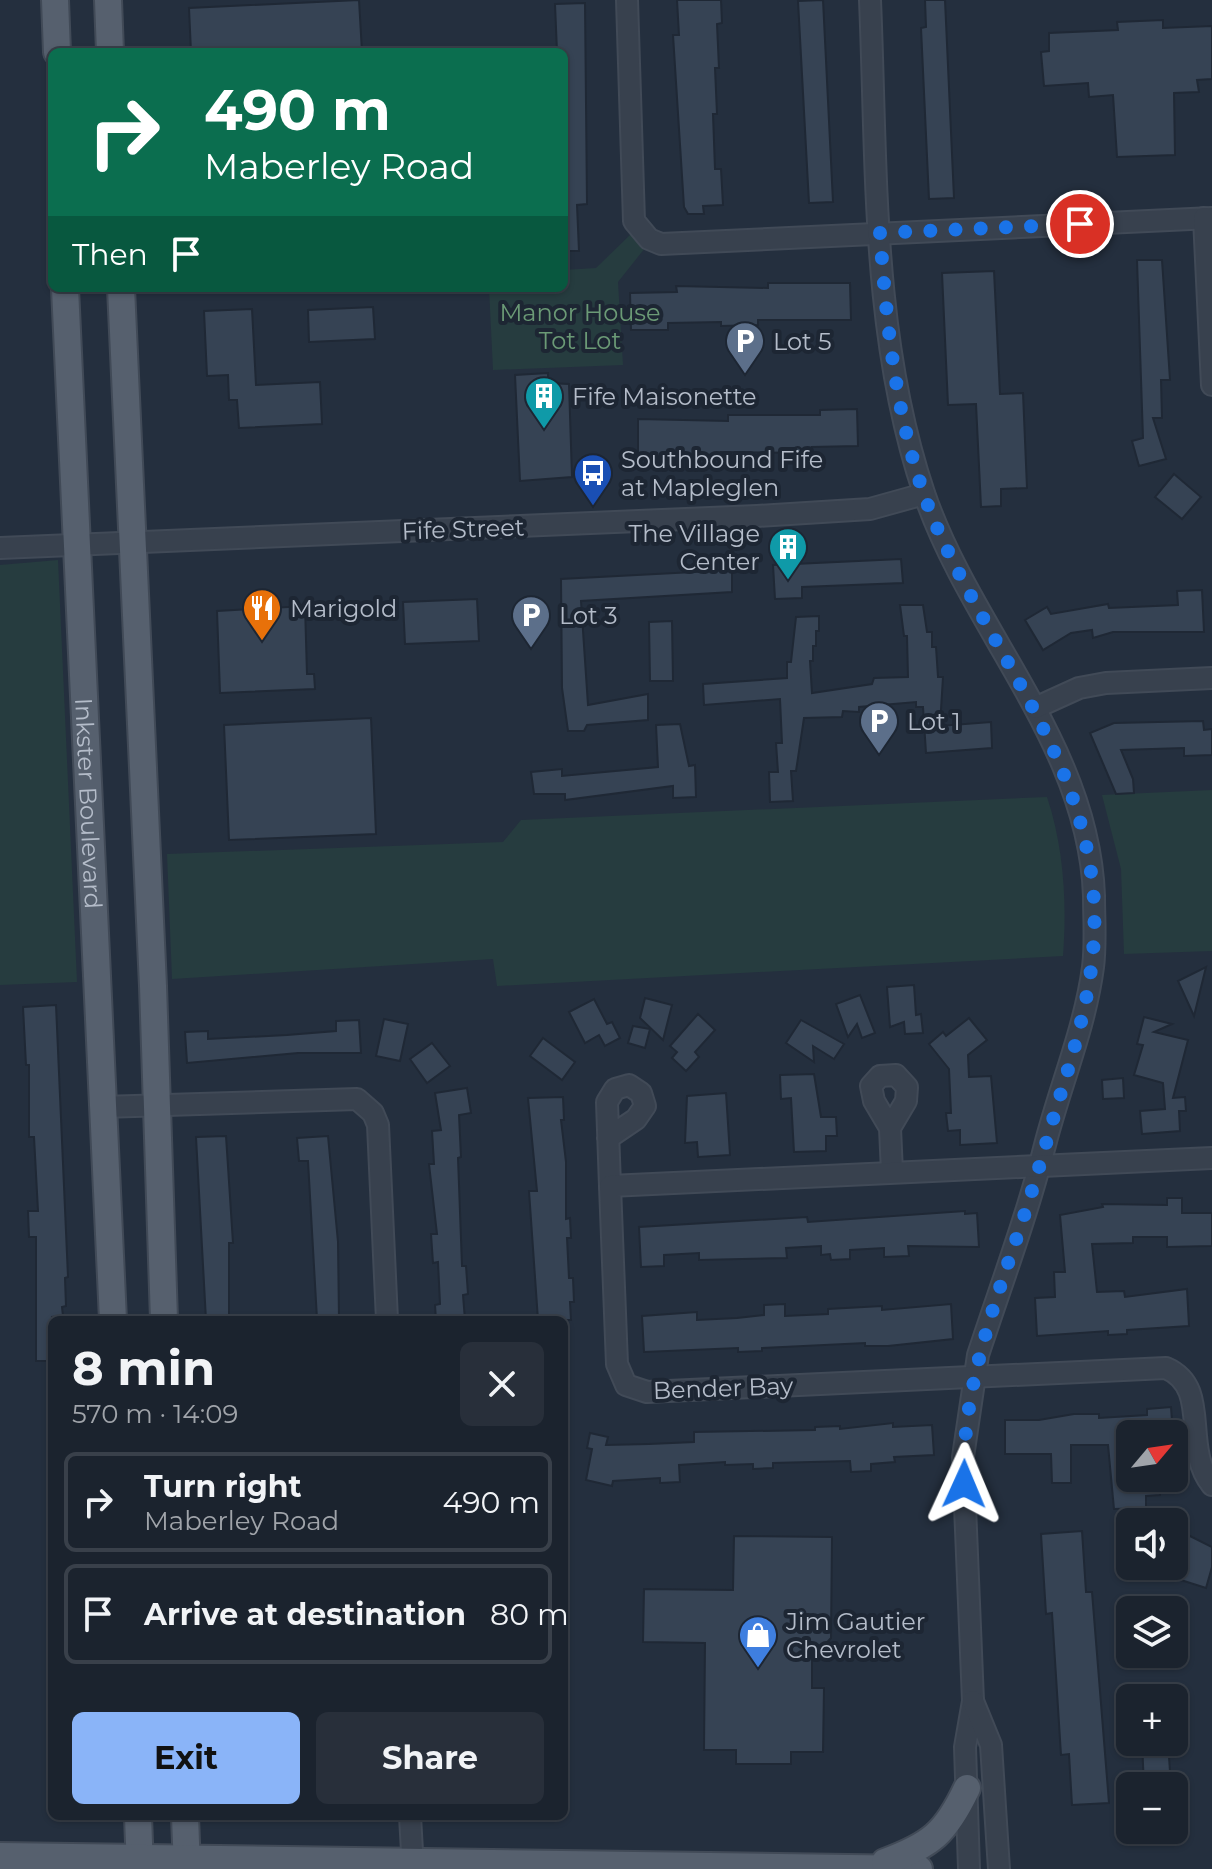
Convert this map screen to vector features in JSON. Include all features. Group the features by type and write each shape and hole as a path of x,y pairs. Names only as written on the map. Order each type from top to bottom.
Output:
{"main road":[{"path":"55,0 57,48"},
{"path":"108,0 110,48"},
{"name":"Inkster Boulevard","path":"65,292 113,1316"},
{"path":"121,292 164,1316"},
{"path":"869,1868 915,1851 939,1836 952,1819 967,1788"},
{"path":"138,1820 140,1863"},
{"path":"185,1820 186,1864"},
{"path":"0,1856 186,1864 919,1869"}],"street":[{"path":"627,0 634,221 649,239 661,244 1208,218 1212,385"},
{"path":"870,0 880,233 892,357 924,494 974,604 1035,708 1073,789 1087,841 1094,893 1093,966 1077,1043 978,1355 963,1457 973,1701 965,1747 969,1869"},
{"name":"Fife Street","path":"0,548 757,516 870,509 924,494"},
{"path":"1035,708 1079,688 1106,683 1212,678"},
{"path":"102,1107 357,1099 365,1104 378,1125 387,1316"},
{"path":"890,1128 892,1172"},
{"name":"Bender Bay","path":"608,1138 617,1364 626,1385 647,1392 1166,1368 1182,1373 1192,1381 1198,1394 1202,1466 1212,1485"},
{"path":"610,1186 1212,1158"},
{"path":"973,1701 991,1745 999,1869"},
{"path":"410,1820 412,1866"}],"green space":[{"name":"Manor House Tot Lot","path":"631,234 645,248 618,282 623,365 493,370 489,292 568,292 568,270 596,268"},
{"path":"58,560 77,982 0,985 0,565"},
{"path":"1212,790 1212,951 1124,954 1121,869 1102,795"},
{"path":"1047,797 1063,876 1063,956 497,986 493,959 172,979 167,854 503,842 521,820"}],"building":[{"path":"359,0 362,48 191,48 189,8"},
{"path":"677,0 721,0 722,23 717,24 719,68 715,68 717,114 713,114 715,169 721,169 723,205 703,206 704,214 688,214 684,207 673,35 679,35"},
{"path":"823,0 833,202 809,203 798,1"},
{"path":"925,0 945,0 954,198 929,199 921,28 926,27"},
{"path":"585,3 587,204 577,205 579,251 568,251 568,48 557,48 555,4"},
{"path":"1163,20 1163,28 1212,26 1212,79 1197,80 1199,92 1174,93 1175,155 1117,157 1113,95 1089,97 1088,83 1044,86 1041,52 1049,51 1049,33 1118,30 1117,22"},
{"path":"1137,260 1162,260 1170,380 1161,380 1162,418 1153,418 1166,459 1139,466 1132,441 1143,438"},
{"path":"994,271 1000,394 1023,393 1027,488 1001,489 1001,506 981,507 976,404 948,405 942,273"},
{"path":"768,283 850,283 851,320 758,320 758,325 721,326 721,322 668,323 668,330 631,330 630,293 677,292 676,286 768,288"},
{"path":"373,307 375,339 309,342 308,310"},
{"path":"252,309 256,385 320,382 322,424 239,428 237,400 229,400 228,375 207,376 204,311"},
{"name":"Fife Maisonette","path":"548,373 548,383 569,384 572,477 520,481 515,375"},
{"path":"857,409 858,446 812,447 813,453 721,452 721,458 638,456 638,419 728,421 728,415 820,415 820,410"},
{"path":"1174,474 1201,497 1182,519 1155,497"},
{"path":"901,559 903,583 802,587 802,598 775,599 773,565"},
{"path":"732,570 732,592 581,601 588,705 648,694 648,720 587,725 584,731 568,731 562,688 561,579"},
{"path":"1202,590 1204,632 1113,632 1093,638 1092,630 1071,633 1043,650 1025,620 1047,607 1051,614 1108,604 1109,608 1178,605 1177,591"},
{"path":"477,599 479,641 405,644 403,602"},
{"path":"900,605 923,605 927,632 932,632 938,677 943,677 940,726 991,722 992,748 926,753 923,707 916,707 916,702 859,707 859,712 843,711 842,717 804,718 796,771 791,771 793,801 770,802 769,772 778,772 776,743 782,743 780,699 704,705 703,684 787,678 796,617 819,616 813,661 810,661 812,693 872,684 874,678 908,677 907,636 904,636"},
{"name":"Marigold","path":"305,606 307,674 314,674 315,689 220,693 217,611"},
{"path":"672,621 673,681 650,681 649,622"},
{"path":"371,718 376,834 229,840 224,725"},
{"path":"1203,721 1204,730 1212,729 1212,755 1184,756 1184,748 1121,750 1133,779 1134,793 1116,794 1090,733 1114,723"},
{"path":"680,724 689,766 695,765 696,797 673,798 673,786 565,800 565,794 534,794 531,772 562,769 562,776 658,767 656,725"},
{"path":"1206,967 1194,1016 1178,981"},
{"path":"914,985 916,1015 921,1014 923,1033 905,1034 904,1022 890,1027 887,987"},
{"path":"860,995 875,1033 862,1038 857,1024 848,1037 836,1004"},
{"path":"645,998 672,1005 663,1040 640,1018"},
{"path":"594,999 607,1024 612,1022 620,1038 605,1046 599,1035 585,1043 569,1012"},
{"path":"56,1005 68,1277 65,1278 66,1306 62,1307 63,1316 48,1316 48,1361 36,1361 36,1237 29,1237 28,1211 38,1211 34,1137 29,1137 29,1065 26,1065 23,1007"},
{"path":"698,1014 715,1030 695,1052 699,1057 686,1071 672,1058 677,1052 670,1046"},
{"path":"1144,1017 1172,1024 1154,1032 1188,1040 1173,1098 1185,1097 1186,1111 1179,1111 1180,1131 1142,1134 1140,1111 1165,1109 1163,1083 1134,1075 1143,1045 1137,1044"},
{"path":"969,1018 987,1040 968,1055 969,1077 991,1076 997,1143 960,1145 960,1130 948,1131 946,1113 951,1113 949,1069 929,1044 943,1032 946,1036"},
{"path":"384,1019 408,1024 400,1061 376,1056"},
{"path":"359,1020 361,1053 298,1053 187,1063 185,1032 208,1031 208,1039 287,1035 336,1031 336,1021"},
{"path":"801,1020 844,1044 834,1059 813,1046 814,1062 786,1043"},
{"path":"633,1026 650,1029 645,1048 628,1043"},
{"path":"543,1038 575,1062 562,1080 530,1056"},
{"path":"432,1043 450,1066 427,1083 410,1059"},
{"path":"814,1074 821,1117 836,1117 837,1136 826,1136 826,1151 794,1152 791,1098 781,1099 780,1075"},
{"path":"1123,1078 1124,1098 1103,1099 1102,1080"},
{"path":"467,1088 471,1113 459,1115 462,1266 466,1266 468,1294 463,1295 465,1316 436,1316 435,1305 440,1304 438,1262 433,1263 431,1234 437,1234 429,1164 434,1164 432,1131 441,1130 435,1093"},
{"path":"726,1093 730,1155 698,1157 697,1142 685,1143 687,1096"},
{"path":"563,1097 564,1120 561,1120 566,1162 566,1219 570,1218 571,1238 567,1238 569,1278 573,1278 574,1302 570,1302 571,1320 568,1316 538,1316 529,1191 537,1191 528,1098"},
{"path":"226,1136 233,1243 229,1243 229,1316 206,1316 196,1137"},
{"path":"328,1136 338,1242 339,1316 317,1316 308,1161 299,1161 297,1138"},
{"path":"1167,1198 1182,1198 1182,1213 1212,1213 1212,1246 1167,1247 1167,1237 1133,1237 1133,1243 1092,1244 1097,1292 1124,1291 1125,1297 1187,1289 1189,1326 1127,1330 1127,1334 1108,1335 1108,1331 1037,1336 1035,1298 1055,1297 1054,1272 1065,1272 1060,1215 1103,1207 1102,1204 1167,1205"},
{"path":"965,1211 965,1214 977,1213 979,1247 908,1246 909,1256 884,1257 884,1248 850,1250 850,1259 831,1260 830,1254 821,1255 821,1246 786,1248 787,1258 699,1260 699,1253 664,1255 664,1266 641,1267 639,1227 807,1217 808,1222"},
{"path":"785,1304 785,1316 828,1314 828,1309 882,1306 882,1310 951,1304 953,1339 888,1346 865,1346 865,1343 738,1352 738,1348 644,1352 642,1316 697,1312 697,1320 737,1318 764,1315 764,1305"},
{"path":"1171,1407 1172,1420 1116,1420 1116,1492 1160,1492 1160,1495 1146,1496 1146,1508 1114,1509 1108,1445 1071,1445 1071,1483 1052,1483 1051,1454 1005,1454 1005,1420 1039,1420 1074,1414 1099,1414 1099,1418 1147,1415 1147,1409"},
{"path":"893,1423 893,1427 932,1425 934,1455 894,1457 895,1462 871,1464 871,1471 851,1472 850,1461 773,1463 773,1468 753,1469 753,1464 725,1465 725,1462 679,1465 680,1482 660,1483 660,1478 613,1481 612,1486 586,1480 592,1449 587,1448 590,1433 608,1437 606,1445 649,1444 694,1442 694,1432 815,1430 815,1427 840,1426 840,1429"},
{"path":"1082,1531 1086,1592 1092,1592 1109,1803 1072,1805 1069,1754 1061,1755 1052,1613 1046,1614 1041,1534"},
{"path":"1188,1535 1212,1547 1212,1567 1206,1588 1181,1580 1188,1580"},
{"name":"Jim Gautier Chevrolet","path":"734,1536 832,1537 831,1638 820,1650 812,1650 812,1688 824,1688 823,1752 791,1752 791,1764 736,1764 736,1750 704,1750 705,1643 643,1642 644,1589 733,1590"},
{"path":"1143,1756 1169,1756 1170,1772 1143,1772"}],"place":[{"name":"Lot 5","path":"745,375"},
{"name":"Fife Maisonette","path":"544,430"},
{"name":"Southbound Fife at Mapleglen","path":"593,507"},
{"name":"The Village Center","path":"788,581"},
{"name":"Marigold","path":"262,642"},
{"name":"Lot 3","path":"531,649"},
{"name":"Lot 1","path":"879,755"},
{"name":"Jim Gautier Chevrolet","path":"758,1669"}],"route":[{"path":"964,1484 963,1457 978,1355 1077,1043 1093,966 1094,893 1087,841 1073,789 1035,708 974,604 924,494 892,357 880,233 1080,224"}]}
